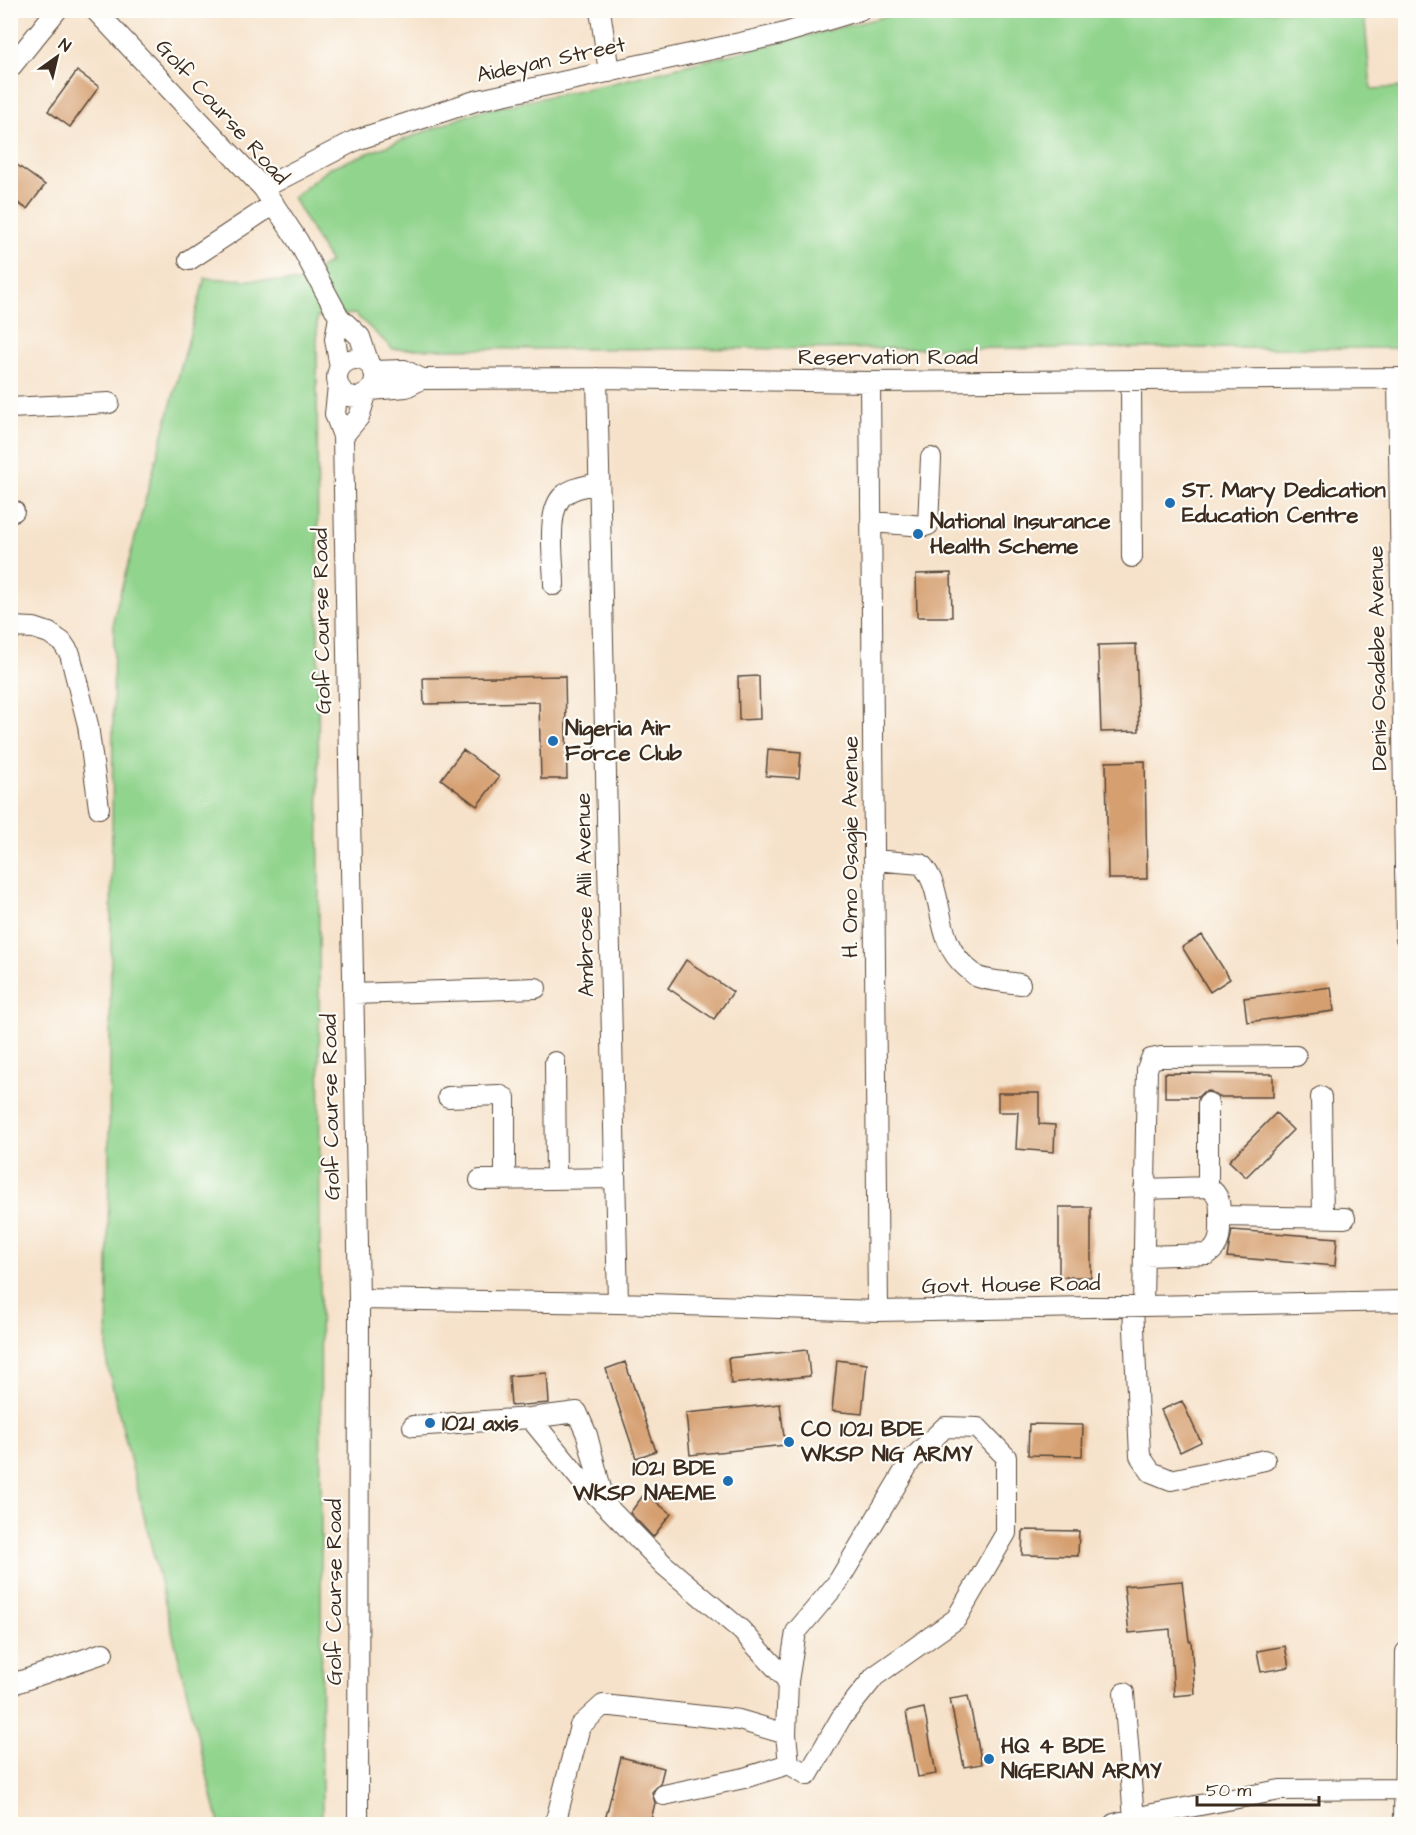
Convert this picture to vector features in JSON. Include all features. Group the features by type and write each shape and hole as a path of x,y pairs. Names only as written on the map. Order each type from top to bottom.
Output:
{"street":[{"path":"10,68 57,10"},
{"name":"Golf Course Road","path":"95,10 268,196 298,242 339,317 335,339 339,377 335,414 343,436 359,1299 358,1824"},
{"path":"600,10 609,72"},
{"name":"Aideyan Street","path":"189,260 268,196 356,140 475,101 781,34 860,10"},
{"path":"339,317 360,337 370,380 359,417 343,436"},
{"path":"350,360 363,361 370,380 353,397 342,391 339,377 350,360"},
{"name":"Reservation Road","path":"370,380 404,369 422,379 597,378 870,382 1402,378"},
{"name":"Ambrose Alli Avenue","path":"597,378 618,1304"},
{"name":"Denis Osadebe Avenue","path":"1402,378 1406,938"},
{"path":"1131,380 1132,557"},
{"name":"H. Omo Osagie Avenue","path":"870,382 878,1311"},
{"path":"10,408 109,403"},
{"path":"871,522 928,525 931,458"},
{"path":"554,585 552,515 556,503 576,488 599,483"},
{"path":"10,627 34,628 49,633 62,642 70,654 88,724 99,808"},
{"path":"874,860 921,864 931,881 949,945 960,962 978,977 1020,984"},
{"path":"353,994 536,988"},
{"path":"1265,1460 1171,1480 1151,1472 1140,1456 1138,1307 1144,1256 1146,1069 1150,1059 1161,1057 1296,1056"},
{"path":"555,1062 556,1179"},
{"path":"448,1097 499,1095 504,1098 505,1179"},
{"path":"1321,1097 1323,1217"},
{"path":"1208,1103 1208,1187"},
{"path":"480,1180 615,1178"},
{"path":"1144,1189 1208,1187 1220,1198 1219,1242 1216,1249 1209,1254 1144,1256"},
{"path":"1220,1216 1345,1218"},
{"name":"Govt. House Road","path":"359,1299 878,1311 1406,1301"},
{"path":"413,1426 530,1418 577,1412 587,1435 605,1504"},
{"path":"530,1418 580,1479 664,1565 741,1630 788,1681"},
{"path":"664,1795 744,1778 789,1764 808,1775 841,1718 875,1677 956,1619 1006,1533 1006,1457 978,1428 945,1427 911,1460 838,1581 796,1632 788,1681 786,1734 789,1764"},
{"path":"1404,1824 1406,1652"},
{"path":"10,1684 103,1653"},
{"path":"1124,1693 1134,1819"},
{"path":"555,1824 580,1726 603,1705 739,1720 786,1734"},
{"path":"1114,1824 1280,1790 1405,1789"}],"green space":[{"path":"908,11 1364,11 1371,89 1405,87 1405,348 393,349 355,314 317,317 322,1824 219,1824 107,1364 114,616 205,278 299,282 330,262 293,198 329,168 479,111 613,83"}],"building":[{"path":"77,71 99,87 70,127 48,111"},
{"path":"10,160 45,185 27,209 10,198"},
{"path":"951,573 952,617 917,617 916,574"},
{"path":"1136,644 1139,731 1101,732 1098,645"},
{"name":"Nigeria Air Force Club","path":"565,676 567,779 541,779 539,702 424,704 423,678"},
{"path":"759,676 760,719 739,720 738,677"},
{"path":"768,749 801,752 799,778 766,776"},
{"path":"463,750 499,777 477,806 441,779"},
{"path":"1145,761 1147,879 1108,879 1106,762"},
{"path":"1202,935 1230,979 1210,992 1182,947"},
{"path":"686,960 733,992 714,1019 668,988"},
{"path":"1331,987 1334,1011 1247,1022 1244,998"},
{"path":"1165,1073 1273,1074 1273,1097 1218,1097 1209,1091 1203,1092 1198,1097 1165,1097"},
{"path":"998,1093 1039,1093 1039,1124 1055,1125 1054,1152 1016,1149 1018,1112 998,1112"},
{"path":"1276,1113 1293,1130 1246,1177 1229,1161"},
{"path":"1059,1207 1091,1207 1091,1277 1059,1277"},
{"path":"1232,1230 1337,1238 1335,1266 1227,1257"},
{"path":"807,1350 810,1376 731,1384 728,1358"},
{"path":"837,1360 867,1364 862,1414 832,1411"},
{"path":"625,1362 656,1451 636,1458 606,1369"},
{"path":"547,1373 549,1403 511,1406 509,1376"},
{"path":"1182,1401 1201,1442 1180,1452 1161,1410"},
{"path":"780,1404 785,1445 690,1455 686,1413"},
{"path":"1029,1424 1083,1425 1082,1456 1028,1455"},
{"path":"645,1493 671,1514 653,1537 630,1513"},
{"path":"1023,1530 1079,1531 1078,1556 1022,1555"},
{"path":"1182,1581 1189,1641 1191,1641 1195,1694 1174,1696 1170,1629 1129,1633 1124,1586"},
{"path":"1285,1646 1289,1667 1261,1672 1257,1651"},
{"path":"968,1696 982,1764 964,1767 950,1699"},
{"path":"924,1708 936,1774 918,1777 906,1712"},
{"path":"621,1757 664,1768 660,1784 652,1792 655,1803 650,1824 604,1824"}],"place":[{"name":"ST. Mary Dedication Education Centre","path":"1170,503"},
{"name":"National Insurance Health Scheme","path":"918,534"},
{"name":"Nigeria Air Force Club","path":"553,741"},
{"name":"1021 axis","path":"430,1423"},
{"name":"CO 1021 BDE WKSP NIG ARMY","path":"789,1442"},
{"name":"1021 BDE WKSP NAEME","path":"728,1481"},
{"name":"HQ 4 BDE NIGERIAN ARMY","path":"989,1759"}]}
